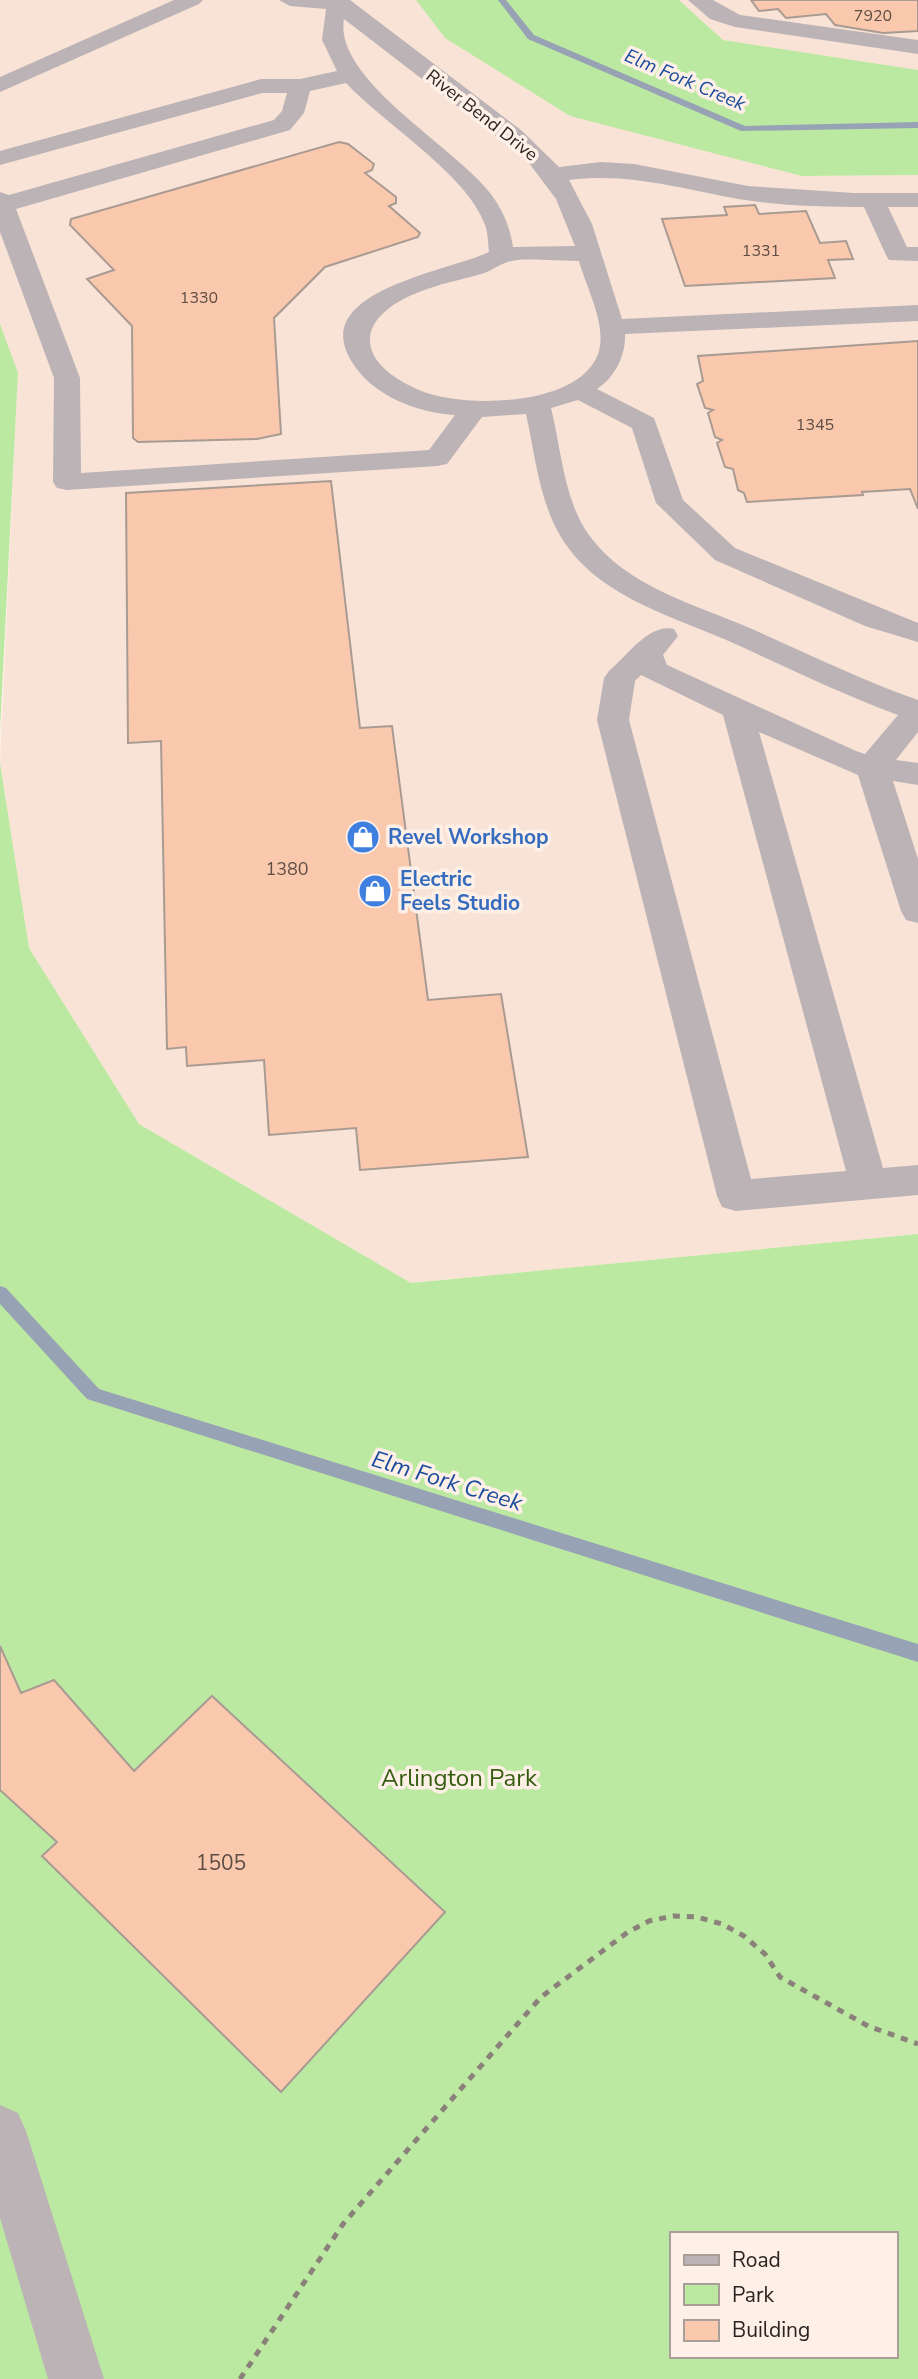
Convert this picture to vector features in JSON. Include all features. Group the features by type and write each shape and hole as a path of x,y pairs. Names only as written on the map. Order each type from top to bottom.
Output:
{"street":[{"path":"0,85 192,0"},
{"path":"290,0 338,2 331,23 334,46 352,75 366,93 438,152 470,185 489,210 503,236 502,255"},
{"path":"699,0 718,14 734,21 918,47"},
{"name":"River Bend Drive","path":"338,2 510,134 553,175 578,214 590,253 611,327 611,355 596,376 577,389 537,404 473,410 434,406 400,393 376,379 362,359 356,339 361,319 378,301 405,287 480,267 502,255 590,253"},
{"path":"0,158 261,86 300,86 352,75"},
{"path":"300,86 293,113 282,125 1,202 68,378 67,482 437,458 473,410"},
{"path":"553,175 601,169 634,170 748,192 873,200 918,200"},
{"path":"873,200 898,255 918,254"},
{"path":"611,327 918,313"},
{"path":"577,389 644,424 670,503 725,554 876,619 918,633"},
{"path":"537,404 563,508 574,535 596,561 628,584 868,694 918,711 872,768"},
{"path":"686,611 647,654 620,678 613,720 736,1196 918,1180"},
{"path":"647,654 654,671 845,759 872,768 918,774"},
{"path":"737,709 869,1185"},
{"path":"872,768 918,911"},
{"path":"0,2131 76,2379"}],"path":[{"path":"240,2379 343,2224 541,1997 628,1932 649,1921 685,1916 722,1924 744,1936 765,1954 780,1977 867,2026 918,2044"}],"shaded area":[{"path":"0,0 416,0 445,38 802,176 918,175 918,1234 411,1283 139,1124 29,948 0,763 18,373 0,324"},
{"path":"679,0 918,0 918,70 723,40"}],"green space":[{"path":"416,0 679,0 723,40 918,70 918,175 802,176 570,116 445,38"},
{"path":"0,324 18,373 0,731"},
{"name":"Arlington Park","path":"0,763 29,948 139,1124 411,1283 918,1234 918,2379 0,2379"}],"building":[{"path":"751,0 918,0 918,31 883,33 835,25 826,14 786,18 778,9 759,11"},
{"path":"339,142 348,144 374,164 372,170 365,173 396,197 396,203 389,206 420,233 418,237 325,267 274,318 281,434 257,439 138,442 133,438 132,326 87,279 114,270 70,225 71,219"},
{"path":"755,205 759,214 806,211 820,243 846,241 853,259 828,260 835,278 685,286 662,219 727,215 724,207"},
{"path":"918,341 918,509 910,489 862,492 863,495 747,502 744,493 738,490 733,469 725,467 717,443 722,440 715,437 708,413 713,410 705,408 697,384 703,381 698,356"},
{"path":"331,481 360,728 392,726 428,1000 501,994 528,1157 360,1170 356,1128 269,1135 264,1060 187,1066 186,1047 167,1049 161,741 128,743 126,493"},
{"path":"0,1646 21,1693 54,1680 134,1771 212,1696 445,1912 281,2092 42,1856 57,1842 0,1790"}],"waterway":[{"name":"Elm Fork Creek","path":"502,0 531,37 744,129 918,125"},
{"name":"Elm Fork Creek","path":"0,1293 93,1394 918,1653"}],"place":[{"name":"Revel Workshop","path":"363,837"},
{"name":"Electric Feels Studio","path":"375,891"}]}
